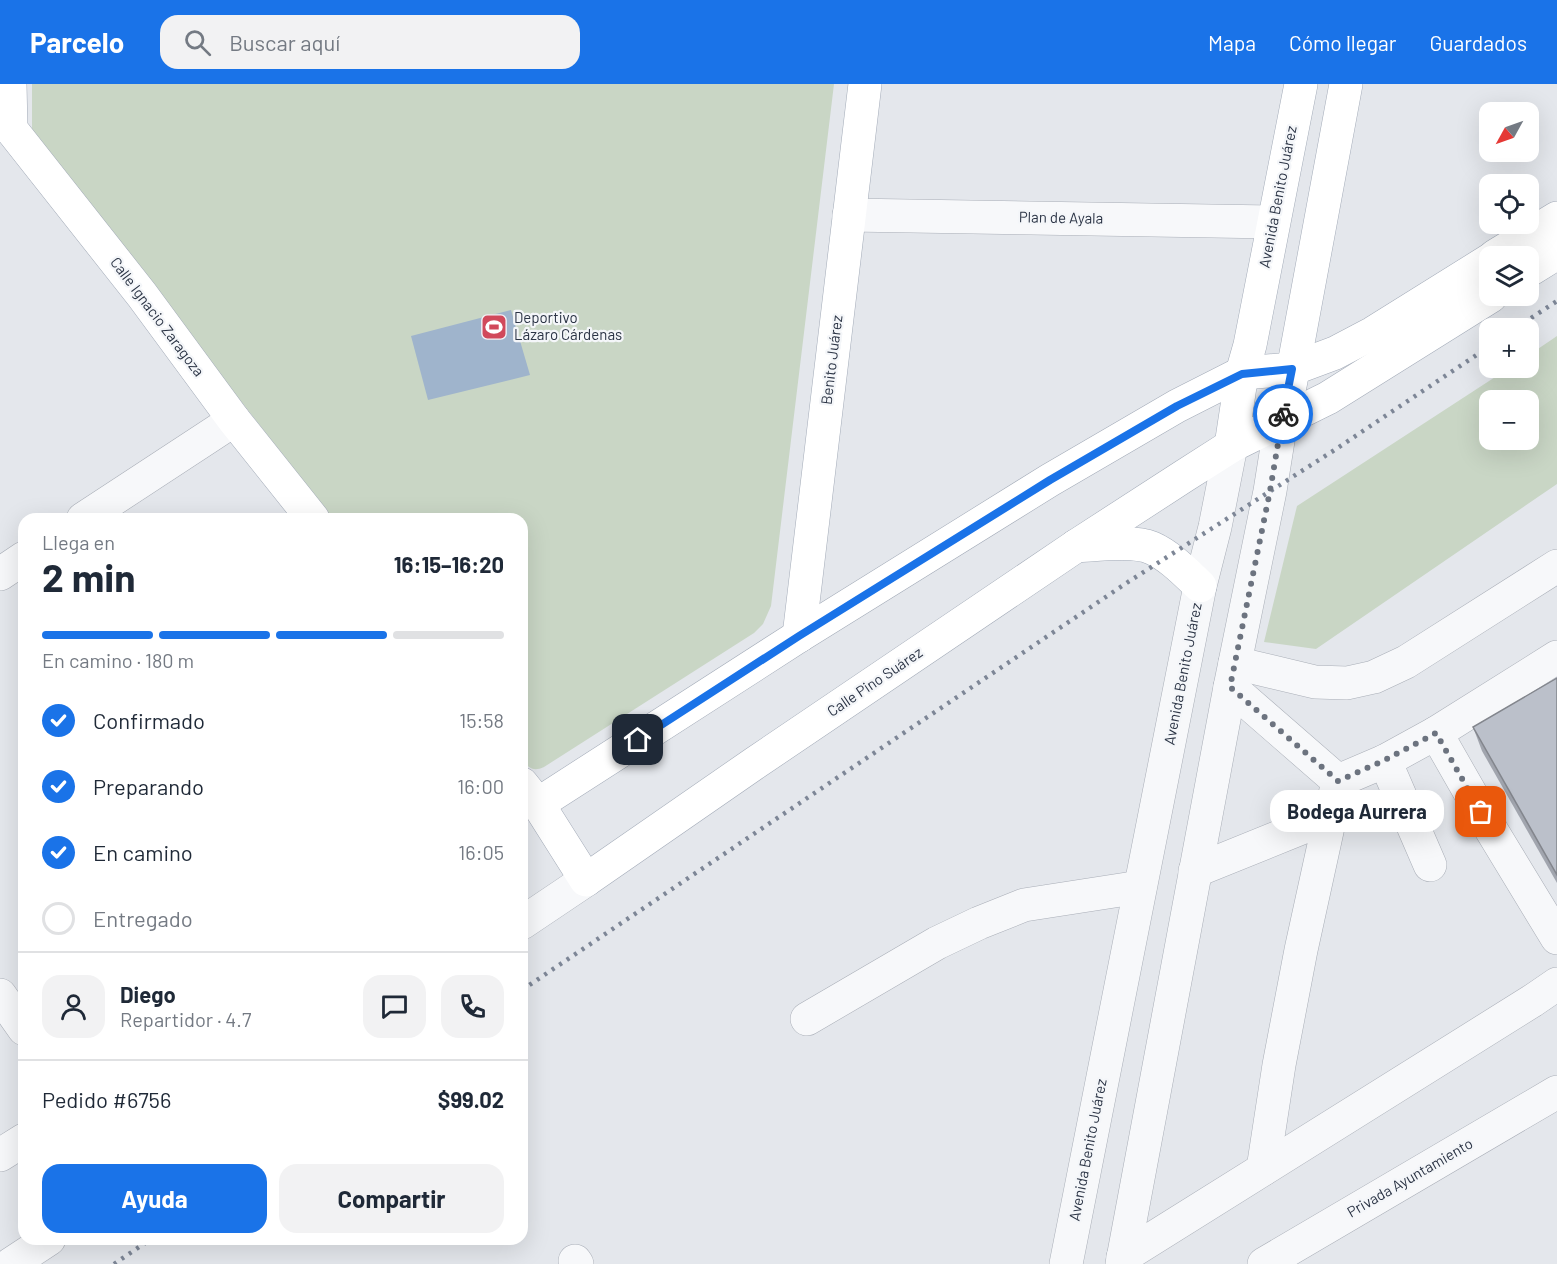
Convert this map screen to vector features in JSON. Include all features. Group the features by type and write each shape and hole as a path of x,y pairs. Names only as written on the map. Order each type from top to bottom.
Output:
{"main road":[{"path":"5,123 10,84"},
{"name":"Benito Juárez","path":"799,636 865,84"},
{"name":"Avenida Benito Juárez","path":"1232,446 1242,374 1250,345 1301,84"},
{"path":"1281,422 1287,404 1346,84"},
{"name":"Calle Ignacio Zaragoza","path":"5,123 142,295 234,420 308,513"},
{"path":"1511,246 1557,218"},
{"path":"1539,264 1557,253"},
{"path":"528,800 1177,406 1242,374 1292,369 1335,352 1373,333 1479,267"},
{"name":"Calle Pino Suárez","path":"586,879 1076,546 1232,446 1328,398 1479,304"},
{"path":"1076,546 1132,545 1151,548 1178,565 1200,586"},
{"path":"528,802 586,879"}],"street":[{"name":"Plan de Ayala","path":"849,214 1273,222"},
{"path":"92,513 234,420"},
{"path":"1123,1261 1195,871 1270,491 1281,422"},
{"name":"Avenida Benito Juárez","path":"1066,1264 1200,586 1232,446"},
{"path":"0,574 18,562"},
{"path":"1233,675 1347,683 1374,677 1406,662 1557,566"},
{"path":"1338,781 1385,760 1436,733 1557,657"},
{"path":"1233,675 1338,781"},
{"path":"1436,733 1557,938"},
{"path":"1385,760 1430,865"},
{"path":"1263,1169 1301,950 1338,781"},
{"path":"1195,871 1331,816"},
{"name":"Calle Pino Suárez","path":"528,919 586,879"},
{"path":"807,1019 937,944 988,919 1024,905 1140,887"},
{"path":"1123,1261 1263,1169 1557,984"},
{"path":"0,995 18,1020"},
{"name":"Privada Ayuntamiento","path":"1264,1264 1557,1092"},
{"path":"0,1155 18,1144"},
{"path":"11,1264 40,1245"}],"green space":[{"name":"Deportivo Lázaro Cárdenas","path":"32,84 834,84 771,606 763,624 754,633 544,767 534,769 529,767 528,513 328,513 32,134"},
{"path":"1557,336 1557,484 1316,649 1264,642 1297,506 1494,378 1539,378 1539,348"}],"water":[{"path":"511,310 530,375 428,400 411,336"}],"building":[{"path":"1557,678 1557,875 1473,727"}],"railway":[{"path":"1531,318 1557,301"},
{"path":"528,986 1128,582 1333,451 1479,353"},
{"path":"114,1264 142,1245"}],"way so far":[{"path":"1283,414 1270,491 1230,687 1338,781 1385,760 1436,733 1481,812"}],"place":[{"name":"Deportivo Lázaro Cárdenas","path":"494,327"},
{"name":"Bodega Aurrera","path":"1481,812"}],"route":[{"path":"638,740 799,636 1050,480 1177,406 1242,374 1292,369 1287,404 1283,414"}]}
